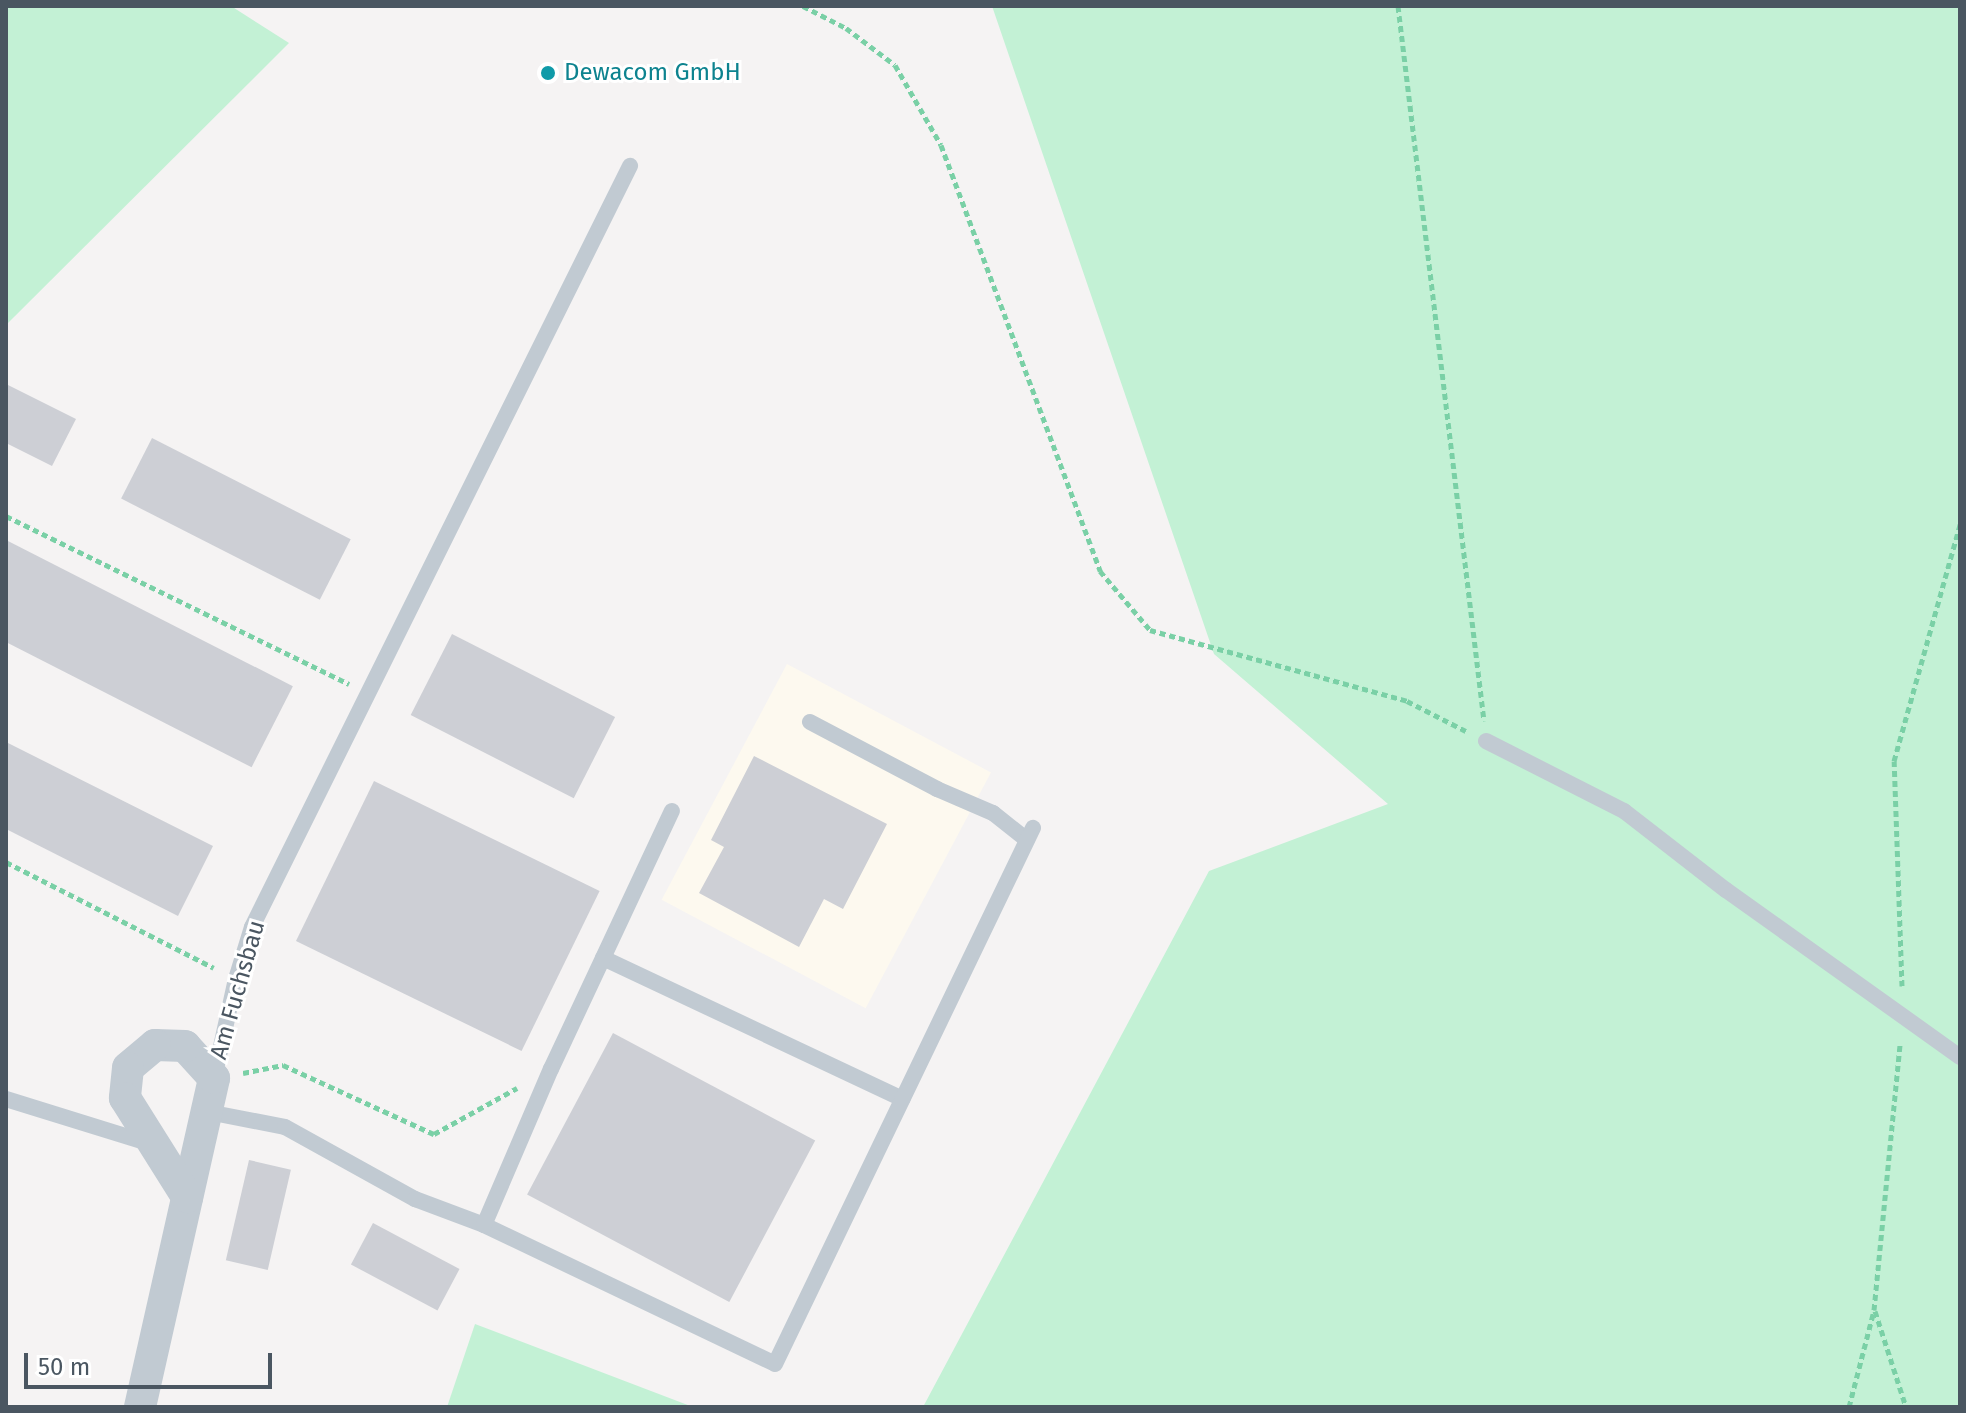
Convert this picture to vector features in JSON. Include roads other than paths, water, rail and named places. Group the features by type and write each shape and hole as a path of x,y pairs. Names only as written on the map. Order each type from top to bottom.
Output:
{"street":[{"path":"187,1197 125,1098 128,1068 155,1045 185,1046 214,1078"},
{"name":"Am Fuchsbau","path":"140,1407 214,1078"}],"lane":[{"name":"Am Fuchsbau","path":"214,1078 236,979 252,927 630,166"},
{"path":"208,1112 285,1127 415,1199 484,1225 775,1364 1030,834 810,722"},
{"path":"1486,741 1624,811 1903,1019 1960,1057"},
{"path":"484,1225 551,1069 672,811"},
{"path":"603,958 903,1099"},
{"path":"6,1099 154,1145"}],"place":[{"name":"Dewacom GmbH","path":"548,73"}]}
